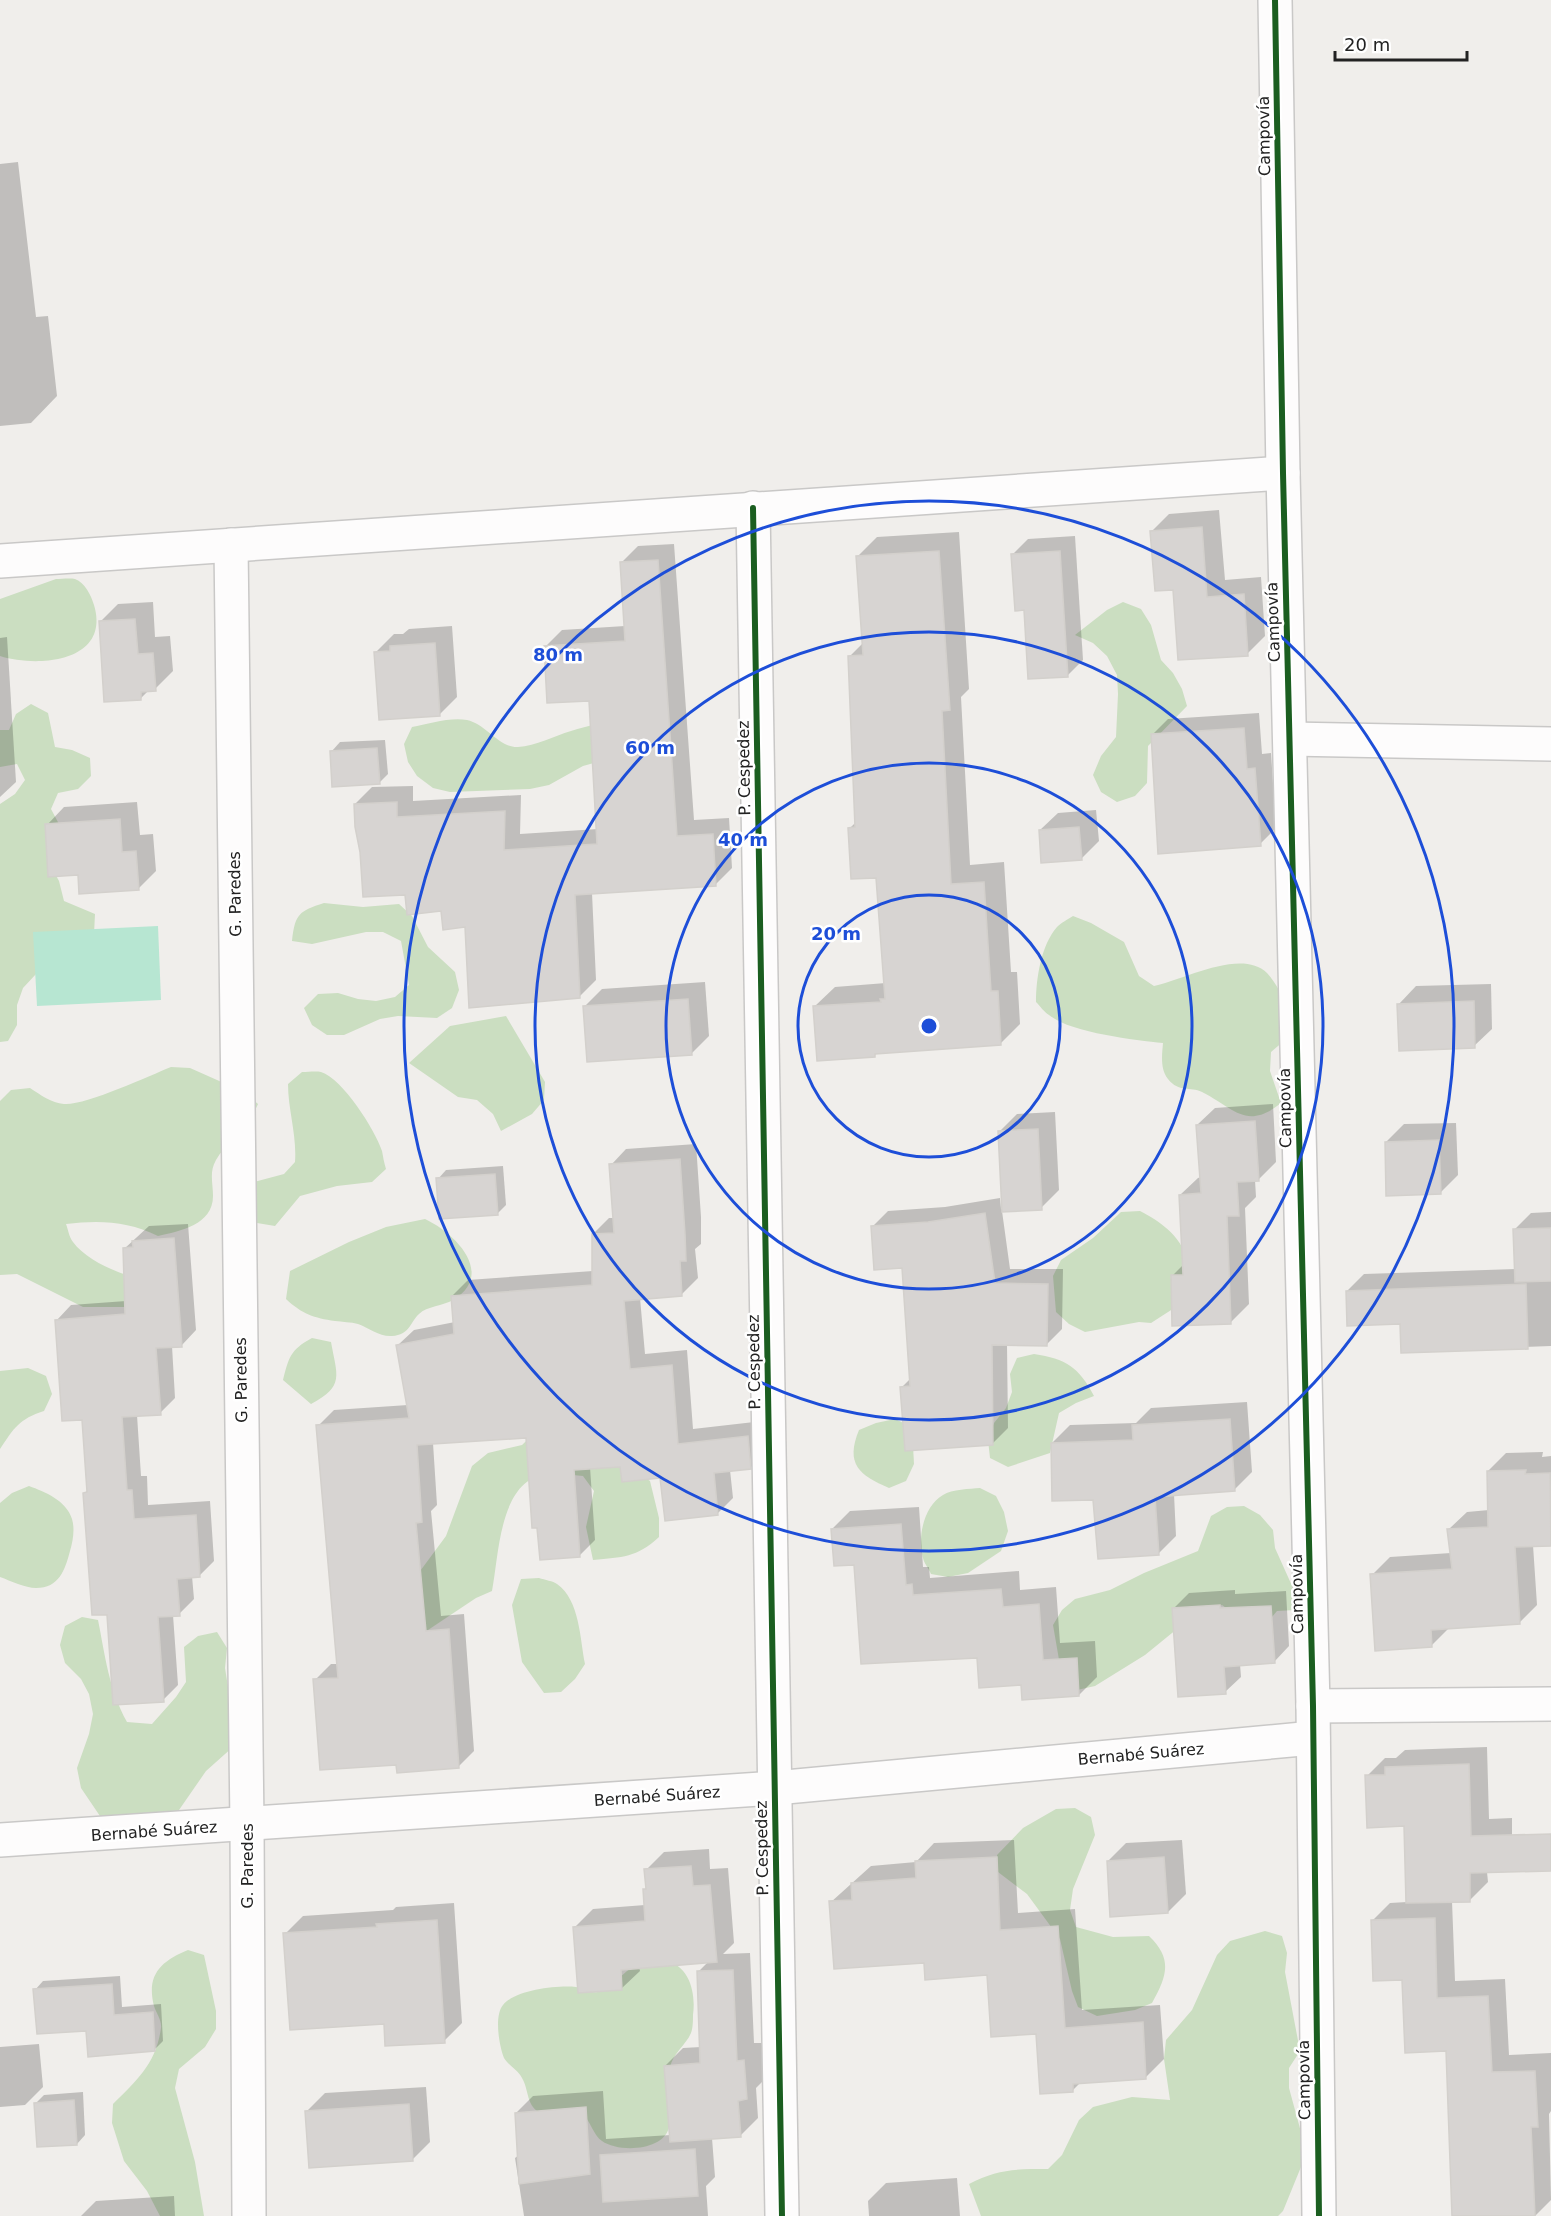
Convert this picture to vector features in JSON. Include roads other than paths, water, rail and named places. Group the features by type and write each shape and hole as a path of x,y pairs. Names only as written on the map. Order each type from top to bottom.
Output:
{"street":[{"name":"Campovía","path":"1275,0 1283,473 1313,1722 1319,2216"},
{"path":"0,561 1283,473"},
{"name":"P. Cespedez","path":"753,508 782,2216"},
{"name":"G. Paredes","path":"231,545 247,1825 249,2216"},
{"path":"1290,739 1551,744"},
{"name":"Bernabé Suárez","path":"0,1840 774,1788 1313,1722 1551,1704"}]}
